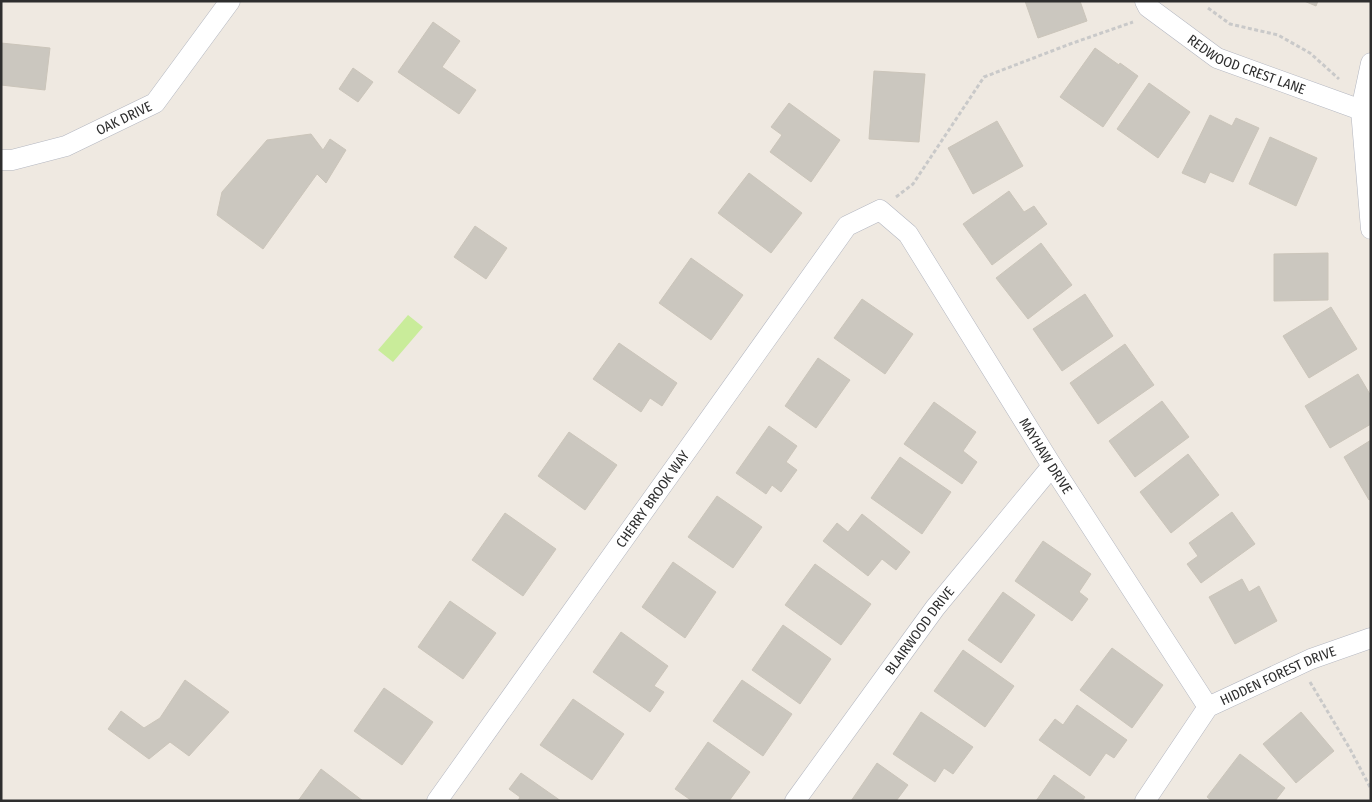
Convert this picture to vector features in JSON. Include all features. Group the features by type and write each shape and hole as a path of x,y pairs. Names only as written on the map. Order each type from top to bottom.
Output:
{"street":[{"name":"OAK DRIVE","path":"1,160 12,160 66,146 155,103 230,1"},
{"name":"REDWOOD CREST LANE","path":"1147,4 1217,58 1360,110"},
{"path":"1371,64 1360,110 1371,229"},
{"name":"MAYHAW DRIVE","path":"880,210 908,234 1052,466 1208,707"},
{"name":"CHERRY BROOK WAY","path":"437,801 847,226 880,210"},
{"name":"BLAIRWOOD DRIVE","path":"795,801 935,608 1052,466"},
{"name":"HIDDEN FOREST DRIVE","path":"1146,801 1208,707 1302,663 1371,638"}],"path":[{"path":"880,210 913,184 984,77 1139,20 1147,4"},
{"path":"1208,8 1230,24 1278,35 1310,53 1340,79 1365,88"},
{"path":"1302,663 1305,673 1350,749 1371,789"}],"green space":[{"path":"408,315 423,327 393,362 378,350"}],"building":[{"path":"1025,1 1080,1 1087,21 1038,38"},
{"path":"1304,1 1318,1 1316,6"},
{"path":"433,22 460,41 442,67 476,90 459,114 398,72"},
{"path":"1,43 50,48 45,90 1,85"},
{"path":"1095,48 1138,76 1103,127 1060,97"},
{"path":"353,68 373,82 358,102 339,89"},
{"path":"874,71 925,74 919,142 869,139"},
{"path":"1149,83 1190,112 1158,158 1117,129"},
{"path":"789,103 840,140 811,182 770,152 782,135 771,127"},
{"path":"1210,115 1232,126 1236,118 1259,128 1233,182 1210,172 1205,183 1182,173"},
{"path":"997,121 1023,166 973,194 948,148"},
{"path":"311,134 323,150 330,139 346,150 326,183 317,174 263,249 217,215 222,192 267,140"},
{"path":"1270,137 1317,158 1296,206 1249,184"},
{"path":"749,173 802,213 771,253 718,213"},
{"path":"1009,191 1024,212 1034,206 1047,224 992,265 963,224"},
{"path":"475,226 507,248 486,279 454,257"},
{"path":"1041,243 1072,285 1028,319 996,278"},
{"path":"1328,253 1328,300 1274,301 1274,254"},
{"path":"691,258 743,295 711,340 659,303"},
{"path":"1085,294 1113,336 1062,371 1033,329"},
{"path":"862,299 913,334 885,374 834,338"},
{"path":"1331,307 1357,349 1309,378 1283,336"},
{"path":"619,343 677,383 662,406 650,398 641,412 593,379"},
{"path":"1125,344 1154,385 1098,424 1070,383"},
{"path":"818,358 850,380 816,428 785,406"},
{"path":"1358,374 1371,396 1371,424 1330,448 1305,406"},
{"path":"1162,401 1189,437 1135,477 1109,441"},
{"path":"934,402 976,432 963,451 977,462 962,484 904,444"},
{"path":"769,426 797,446 786,462 797,470 781,492 772,485 766,494 736,473"},
{"path":"569,432 617,465 585,510 538,476"},
{"path":"1371,440 1371,499 1369,500 1344,457"},
{"path":"1188,454 1219,495 1171,533 1140,492"},
{"path":"900,457 951,492 922,534 871,498"},
{"path":"717,496 762,527 733,568 688,537"},
{"path":"1232,512 1255,544 1201,583 1187,564 1198,556 1189,543"},
{"path":"505,513 556,549 523,596 472,560"},
{"path":"862,514 910,552 896,570 882,559 868,576 823,541 837,523 848,532"},
{"path":"1043,541 1091,574 1079,592 1088,599 1072,621 1015,581"},
{"path":"673,562 716,592 685,638 642,607"},
{"path":"815,564 871,604 841,645 785,605"},
{"path":"1242,579 1249,592 1259,586 1277,621 1235,644 1209,597"},
{"path":"1003,592 1035,615 1001,663 968,640"},
{"path":"450,601 496,633 463,679 418,647"},
{"path":"783,625 831,659 800,704 752,670"},
{"path":"621,632 668,666 654,686 664,692 650,712 593,672"},
{"path":"1112,648 1163,685 1132,728 1080,690"},
{"path":"963,650 1014,686 985,727 934,691"},
{"path":"185,680 229,712 189,756 170,742 149,759 108,729 121,711 144,728 160,718"},
{"path":"742,680 792,714 763,756 713,721"},
{"path":"384,688 433,722 402,765 354,731"},
{"path":"573,699 624,734 592,780 540,745"},
{"path":"1077,705 1127,740 1114,758 1106,753 1090,776 1039,740 1055,719 1063,725"},
{"path":"921,712 973,747 953,774 944,768 935,782 893,754"},
{"path":"1301,712 1334,751 1296,783 1263,744"},
{"path":"708,742 750,772 729,801 692,801 675,789"},
{"path":"1240,754 1285,788 1275,801 1212,801 1207,797"},
{"path":"877,763 908,785 896,801 851,801"},
{"path":"321,769 363,801 298,801"},
{"path":"521,773 561,801 518,801 520,797 509,789"},
{"path":"1054,775 1085,797 1082,801 1036,801"}]}
